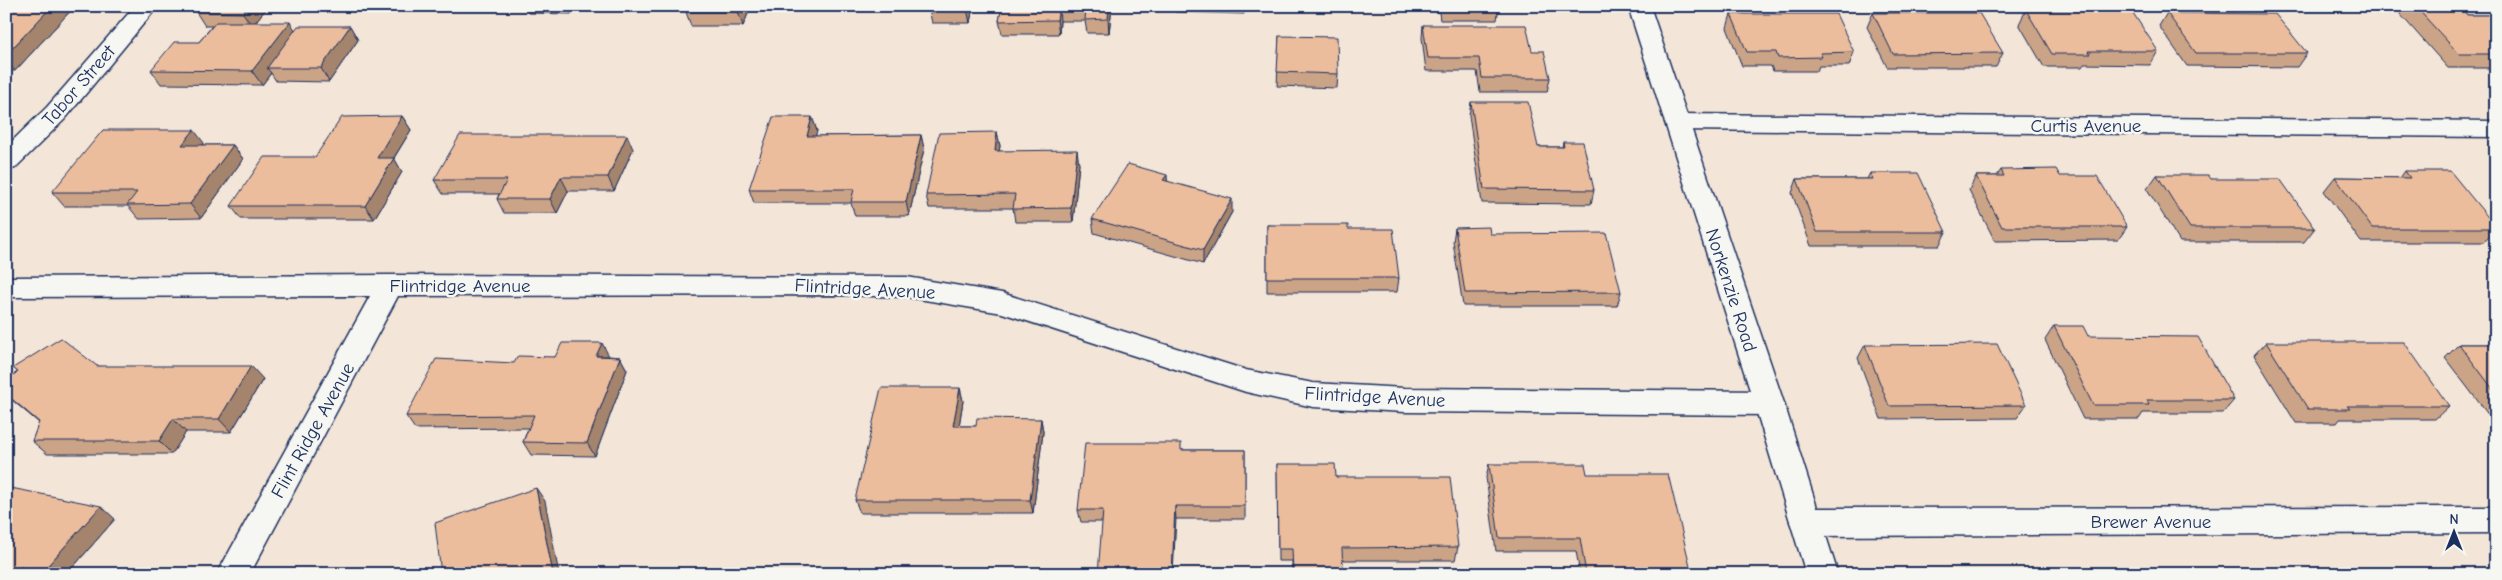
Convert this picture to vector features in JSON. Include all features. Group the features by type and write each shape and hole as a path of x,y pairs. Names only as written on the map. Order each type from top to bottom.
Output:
{"street":[{"name":"Tabor Street","path":"6,162 56,112 147,6"},
{"name":"Norkenzie Road","path":"1639,6 1769,403 1822,574"},
{"name":"Curtis Avenue","path":"1676,122 2496,129"},
{"name":"Flint Ridge Avenue","path":"233,574 390,285"},
{"name":"Flintridge Avenue","path":"6,287 841,285 908,287 1002,303 1070,323 1246,381 1313,395 1405,400 1769,403"},
{"name":"Brewer Avenue","path":"1806,522 2496,520"}],"building":[{"path":"6,6 52,6 6,55"},
{"path":"201,6 248,6 243,13 196,12"},
{"path":"688,6 741,6 738,12 686,12"},
{"path":"929,6 968,6 967,9 929,9"},
{"path":"1002,6 1109,6 1108,19 1085,20 1086,7 1059,7 1057,20 999,21"},
{"path":"2415,6 2459,6 2467,15 2496,15 2496,54 2459,54"},
{"path":"2026,10 2131,10 2158,51 2088,51 2090,54 2052,54"},
{"path":"1873,13 1979,13 2003,53 1893,54"},
{"path":"2167,13 2275,14 2307,53 2196,53"},
{"path":"1731,14 1836,14 1854,52 1820,53 1822,57 1778,58 1776,52 1747,52"},
{"path":"216,22 290,22 252,71 151,70 174,42 199,42"},
{"path":"1423,25 1526,25 1532,51 1544,51 1550,78 1482,78 1479,58 1428,58"},
{"path":"298,26 350,26 321,68 267,68"},
{"path":"1279,36 1337,37 1338,74 1277,72"},
{"path":"1471,102 1528,102 1538,147 1564,147 1563,142 1583,142 1594,190 1484,189"},
{"path":"402,116 377,158 394,158 365,206 231,206 264,157 315,157 342,117"},
{"path":"773,117 812,117 807,136 921,135 906,202 851,202 854,189 749,189"},
{"path":"103,130 194,130 182,145 233,145 190,204 127,205 137,192 52,192"},
{"path":"997,132 995,151 1077,150 1071,208 1013,209 1015,194 926,195 939,133"},
{"path":"460,135 627,135 608,177 561,177 550,199 497,199 507,180 434,180"},
{"path":"1128,164 1167,175 1163,180 1232,199 1203,250 1092,219"},
{"path":"2056,169 2060,176 2097,176 2127,227 2002,227 1976,176 2004,176 2001,170"},
{"path":"2405,171 2450,171 2496,228 2372,228 2335,177 2410,178"},
{"path":"1870,173 1918,173 1946,232 1817,232 1797,179 1873,179"},
{"path":"2157,175 2208,175 2211,179 2280,179 2315,228 2190,228"},
{"path":"1267,225 1348,225 1348,229 1393,229 1399,278 1267,278"},
{"path":"1489,227 1490,234 1606,233 1621,292 1465,293 1455,228"},
{"path":"2054,326 2083,326 2088,336 2198,337 2234,400 2147,400 2149,405 2093,405"},
{"path":"61,338 97,366 251,366 219,419 173,419 159,441 32,441 39,422 6,394 6,379 18,372 13,368"},
{"path":"2266,342 2404,342 2449,406 2347,406 2350,409 2308,409"},
{"path":"562,343 602,343 596,356 620,357 587,443 523,442 534,415 406,416 436,359 514,363 518,356 555,357"},
{"path":"1997,344 2026,405 1889,406 1865,345"},
{"path":"2459,344 2496,344 2496,393"},
{"path":"881,388 960,388 953,426 976,426 977,418 1041,419 1030,500 855,500"},
{"path":"1085,443 1181,443 1181,450 1245,450 1245,506 1175,506 1172,574 1098,574 1103,510 1078,510"},
{"path":"1277,464 1335,464 1336,477 1450,477 1458,547 1342,548 1343,572 1293,572 1292,549 1278,549"},
{"path":"1489,464 1585,464 1587,474 1668,474 1692,574 1586,574 1580,538 1499,538"},
{"path":"6,487 101,506 43,571 20,567 14,574 6,574"},
{"path":"536,488 553,574 441,574 435,523"}]}
